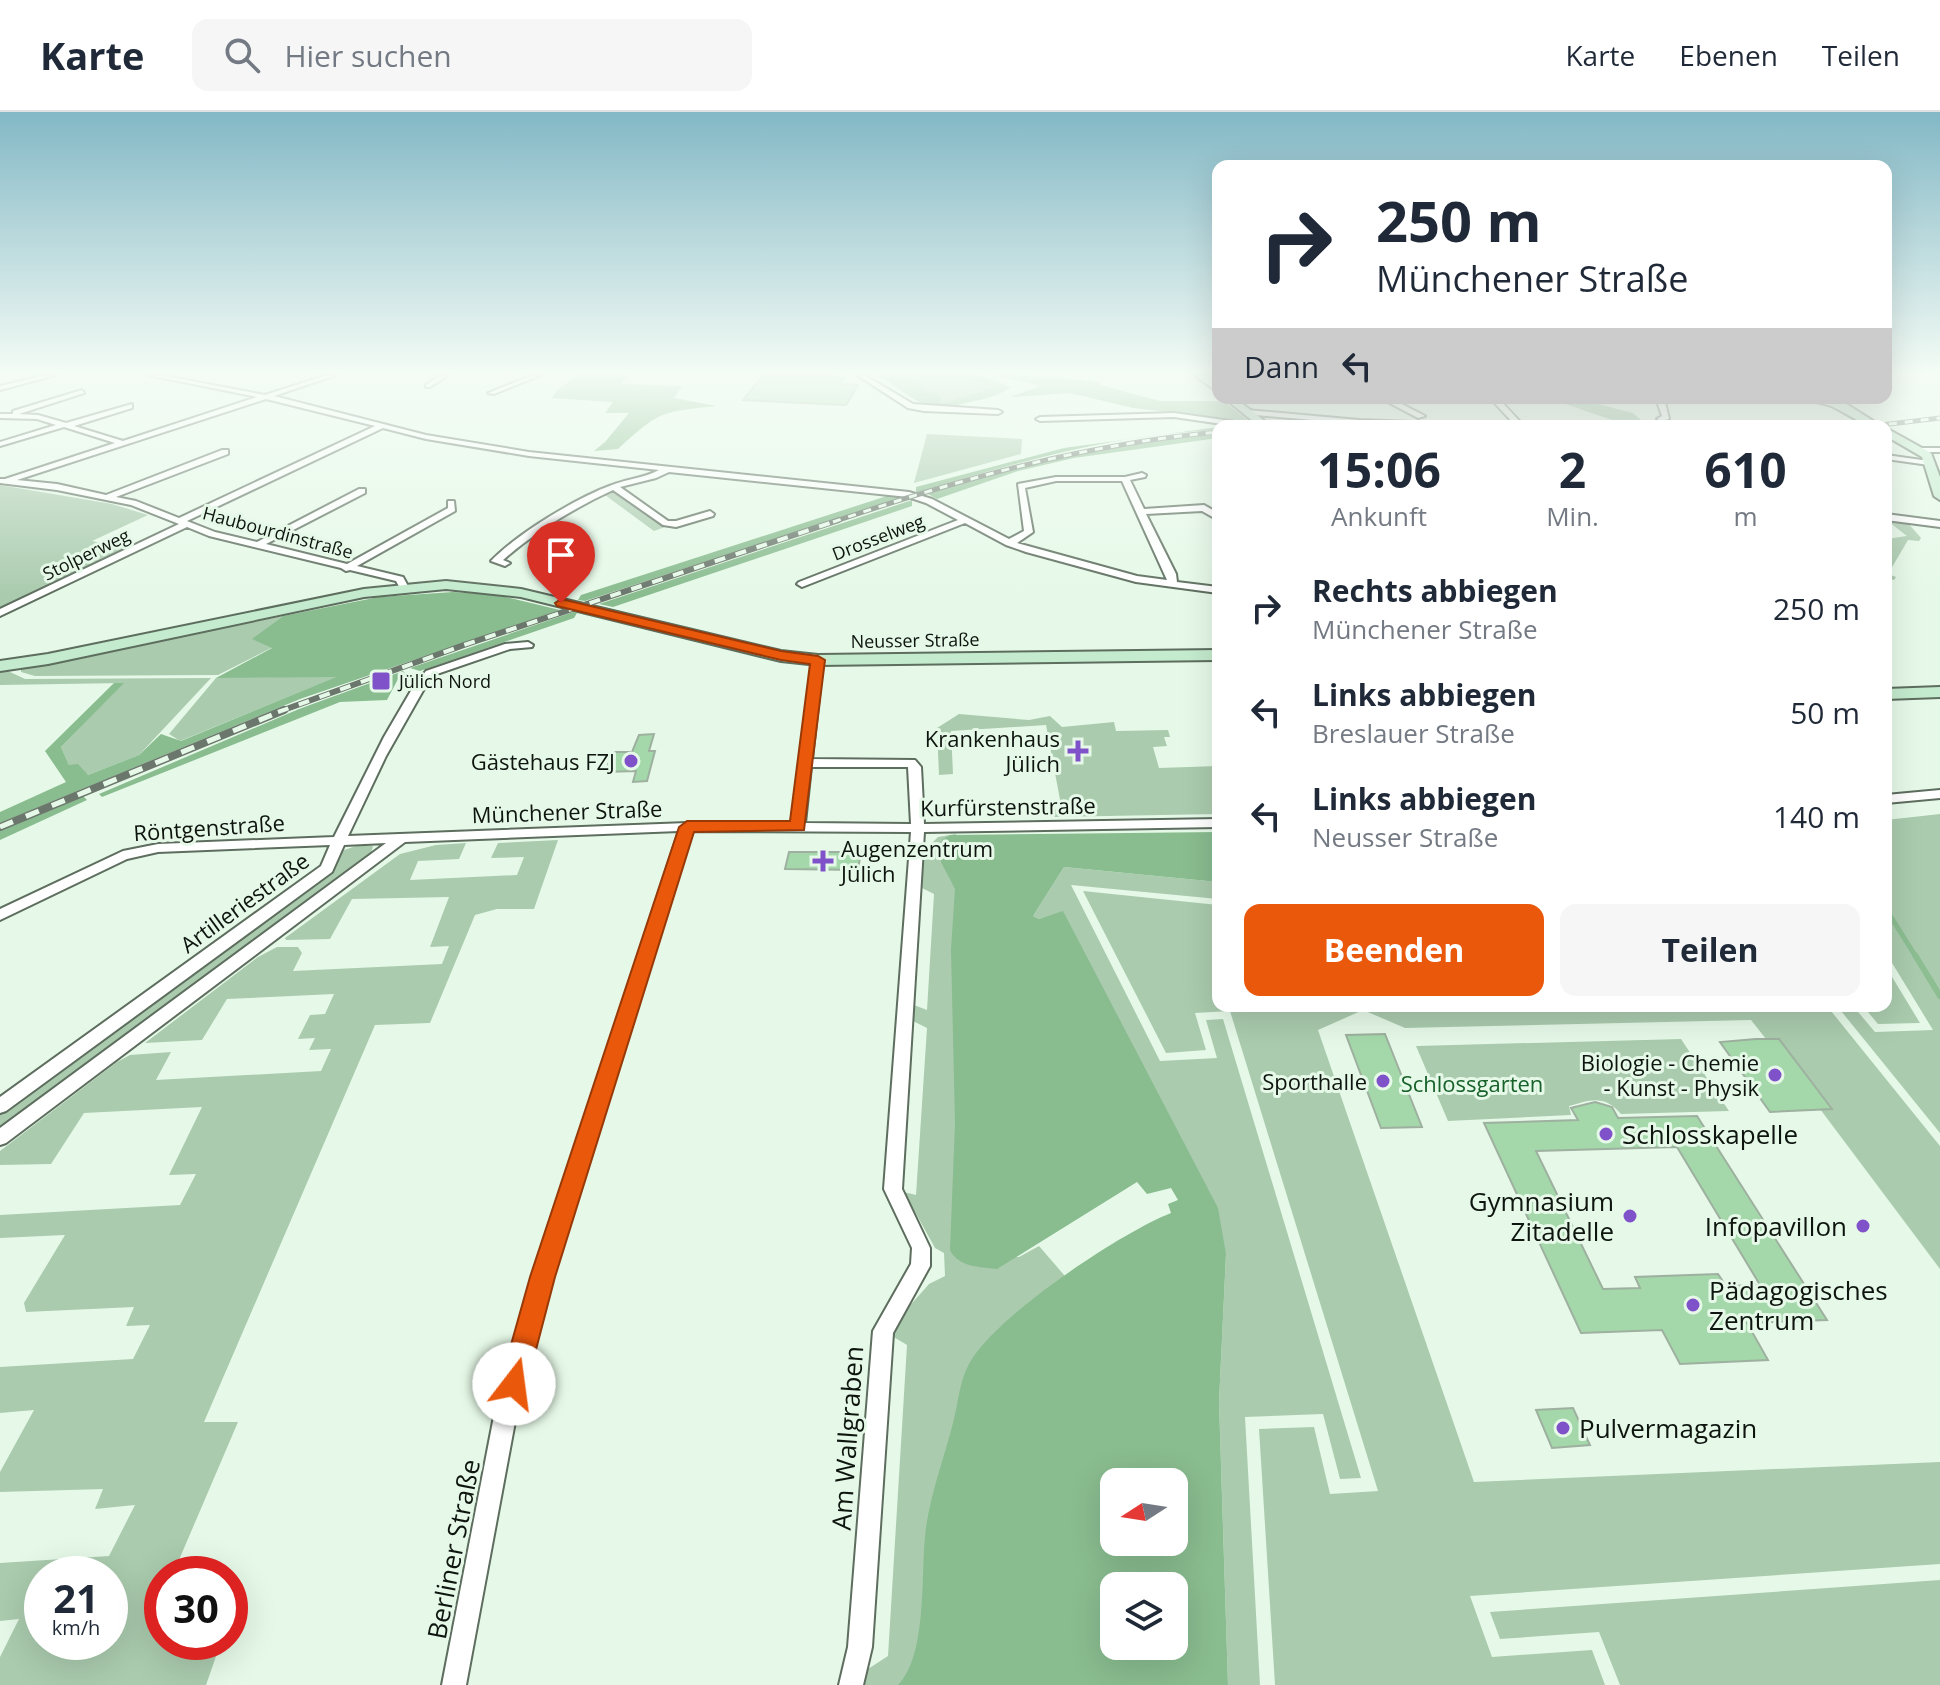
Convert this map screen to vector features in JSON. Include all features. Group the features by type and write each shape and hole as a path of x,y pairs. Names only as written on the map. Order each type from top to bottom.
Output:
{"main road":[{"path":"1918,448 1929,463 1940,496"},
{"name":"Neusser Straße","path":"0,666 404,588 446,585 490,588 781,656 818,660 1212,655"},
{"path":"1892,694 1940,692"}],"street":[{"path":"2,481 105,448"},
{"name":"Stolperweg","path":"0,613 335,448"},
{"path":"493,448 538,456 909,495 929,501 1009,543 1136,579 1212,589"},
{"path":"1921,450 1940,450"},
{"path":"108,497 225,452"},
{"path":"1892,458 1929,463"},
{"path":"505,563 496,561 584,501 614,487 657,476 666,469"},
{"path":"1009,543 1029,532 1021,486 1040,480 1125,479 1142,475"},
{"path":"1125,479 1171,574 1173,585"},
{"name":"Haubourdinstraße","path":"2,481 146,506 183,523 258,545 400,579 404,588"},
{"path":"614,487 666,523 676,524 710,514"},
{"path":"258,545 362,491"},
{"path":"346,568 452,509 451,503"},
{"path":"1140,512 1204,508 1212,513"},
{"path":"1892,518 1940,524"},
{"name":"Drosselweg","path":"802,584 965,520"},
{"name":"Artilleriestraße","path":"0,1106 327,869 338,840 422,680 438,669 509,646 528,645"},
{"path":"798,826 818,660"},
{"name":"Am Wallgraben","path":"805,763 911,763 915,767 918,835 893,1189 921,1248 920,1266 883,1331 860,1647 851,1685"},
{"path":"1892,798 1940,794"},
{"name":"Kurfürstenstraße","path":"798,826 918,835 1212,823"},
{"name":"Münchener Straße","path":"338,840 798,826"},
{"name":"Berliner Straße","path":"454,1685 506,1411 531,1321 687,827"},
{"name":"Artilleriestraße","path":"0,1138 402,838"},
{"name":"Röntgenstraße","path":"0,915 104,863 147,849 338,840"}],"green space":[{"path":"923,448 1021,448 1021,454 914,483"},
{"path":"1062,448 1082,448 916,493 916,487"},
{"path":"1097,448 1143,448 1074,458 1018,471 937,499 928,494 999,472"},
{"path":"0,485 112,504 148,515 92,541 128,549 0,611"},
{"path":"616,492 665,527 654,531 605,495"},
{"path":"890,495 903,497 585,601 578,600 581,595"},
{"path":"912,500 912,506 613,607 599,604"},
{"path":"1892,522 1908,523 1921,538 1919,541 1908,540 1892,567 1892,538 1907,536"},
{"path":"453,592 497,595 560,610 300,699 0,823 0,812 66,782 45,751 114,683 124,683 61,747 69,765 78,764 88,775 139,755 161,734 181,741 336,677 216,678 272,648 252,639 283,616 379,597"},
{"path":"577,613 574,618 420,671 410,668"},
{"path":"283,616 253,639 273,647 218,675 35,676 21,672 21,669"},
{"path":"8,671 25,679 211,678 139,755 88,775 69,765 61,747 123,683 0,685 0,672"},
{"path":"403,671 407,675 398,679 387,700 340,702 102,797 99,794 299,709"},
{"path":"339,676 180,741 169,734 216,678"},
{"path":"959,714 1029,720 1050,716 1062,727 1114,722 1116,731 1168,730 1170,737 1164,737 1167,746 1153,747 1159,768 1212,766 1212,814 1051,817 1051,813 1061,805 1046,725 951,731 953,774 939,775 937,728"},
{"path":"82,795 87,800 0,840 0,830"},
{"path":"1940,814 1940,1133 1842,1012 1858,1012 1875,1032 1933,1030 1892,963 1892,819"},
{"path":"1212,832 1212,881 1064,867 1033,916 1039,919 1063,911 1218,1208 1226,1254 1219,1402 1228,1685 898,1685 914,1655 921,1615 927,1523 968,1366 982,1346 1029,1302 1121,1239 1171,1213 1168,1204 1178,1200 1171,1188 1147,1194 1137,1182 997,1269 977,1267 954,1256 950,1250 955,1123 951,949 955,889 941,862 942,840 950,835"},
{"path":"956,834 1007,1257 1019,1257 1039,1246 1071,1283 980,1685 863,1685 868,1669 888,1656 907,1345 892,1336 891,1327 929,1284 945,1276 944,1253 935,1248 904,1192 916,1195 927,1028 913,1021 914,1005 927,1010 934,894 922,888 924,845 930,845 938,837"},
{"path":"558,840 534,909 497,909 475,915 430,1023 375,1025 204,1422 238,1422 181,1556 144,1556 144,1660 215,1660 206,1685 0,1685 0,1657 19,1619 0,1621 0,1563 24,1561 24,1660 128,1660 128,1556 109,1556 135,1505 95,1509 103,1489 0,1492 0,1472 34,1410 0,1413 0,1367 133,1359 150,1325 126,1326 134,1307 26,1312 24,1303 65,1235 0,1238 0,1215 180,1205 196,1174 169,1175 202,1107 84,1113 51,1164 0,1165 0,1151 130,1055 171,1052 156,1080 321,1071 331,1049 309,1050 315,1038 298,1039 310,1015 325,1014 334,994 227,999 202,1040 145,1043 258,957 277,947 298,947 302,953 293,971 442,964 449,946 430,947 449,897 352,899 330,939 285,938 400,854 436,845 466,843 459,859 418,861 410,880 517,875 524,857 491,858 498,843"},
{"path":"359,845 373,846 370,857 0,1131 0,1115 326,876 344,850"},
{"path":"1064,867 1212,881 1212,898 1071,885 1160,1061 1217,1058 1206,1020 1223,1019 1361,1478 1340,1479 1323,1414 1245,1417 1260,1685 1228,1685 1219,1402 1226,1254 1063,912 1039,919 1033,916"},
{"path":"1083,891 1212,904 1212,1012 1195,1013 1206,1050 1166,1053"},
{"path":"1892,977 1920,1023 1878,1024 1868,1012 1892,1012"},
{"path":"1230,1012 1358,1012 1318,1030 1474,1482 1940,1462 1940,1564 1470,1596 1492,1657 1592,1650 1605,1685 1275,1685 1259,1429 1314,1427 1330,1494 1378,1491"},
{"path":"1368,1012 1832,1012 1940,1146 1940,1269 1820,1109 1832,1108 1779,1039 1766,1039 1751,1020 1405,1028"},
{"name":"Schlossgarten","path":"1681,1039 1729,1111 1621,1114 1609,1103 1596,1100 1569,1106 1571,1115 1448,1121 1416,1046"},
{"path":"1940,1580 1940,1685 1620,1685 1599,1632 1500,1639 1490,1612"}],"building":[{"name":"Gästehaus FZJ","path":"654,734 649,751 655,751 647,781 633,782 636,771 606,772 612,752 632,752 639,735"},
{"name":"Augenzentrum Jülich","path":"789,852 861,852 858,870 785,869"},
{"name":"Sporthalle","path":"1385,1034 1422,1127 1381,1128 1346,1035"},
{"name":"Biologie - Chemie - Kunst - Physik","path":"1779,1039 1832,1109 1770,1112 1720,1042"},
{"path":"1595,1102 1612,1107 1618,1118 1697,1116 1827,1320 1747,1323 1768,1360 1680,1364 1662,1330 1581,1333 1484,1123 1578,1120 1571,1108","holes":["1677,1147 1760,1285 1726,1286 1718,1274 1635,1277 1640,1288 1603,1289 1536,1151"]},
{"name":"Pulvermagazin","path":"1573,1408 1590,1445 1552,1448 1536,1410"}],"waterway":[{"path":"1892,919 1916,957"},
{"path":"1915,955 1940,996"}],"railway":[{"path":"833,522 928,491 1023,465 1101,448"},
{"path":"833,522 839,520"},
{"path":"278,712 464,645 833,522"},
{"path":"0,827 284,710"}],"place":[{"name":"Jülich Nord","path":"381,681"},
{"name":"Krankenhaus Jülich","path":"1078,751"},
{"name":"Gästehaus FZJ","path":"631,761"},
{"name":"Augenzentrum Jülich","path":"823,861"},
{"name":"Biologie - Chemie - Kunst - Physik","path":"1775,1075"},
{"name":"Sporthalle","path":"1383,1081"},
{"name":"Schlosskapelle","path":"1606,1134"},
{"name":"Gymnasium Zitadelle","path":"1630,1216"},
{"name":"Infopavillon","path":"1863,1226"},
{"name":"Pädagogisches Zentrum","path":"1693,1305"},
{"name":"Pulvermagazin","path":"1563,1428"}],"route":[{"path":"514,1384 543,1277 687,827 798,826 818,660 781,656 561,603"}]}
